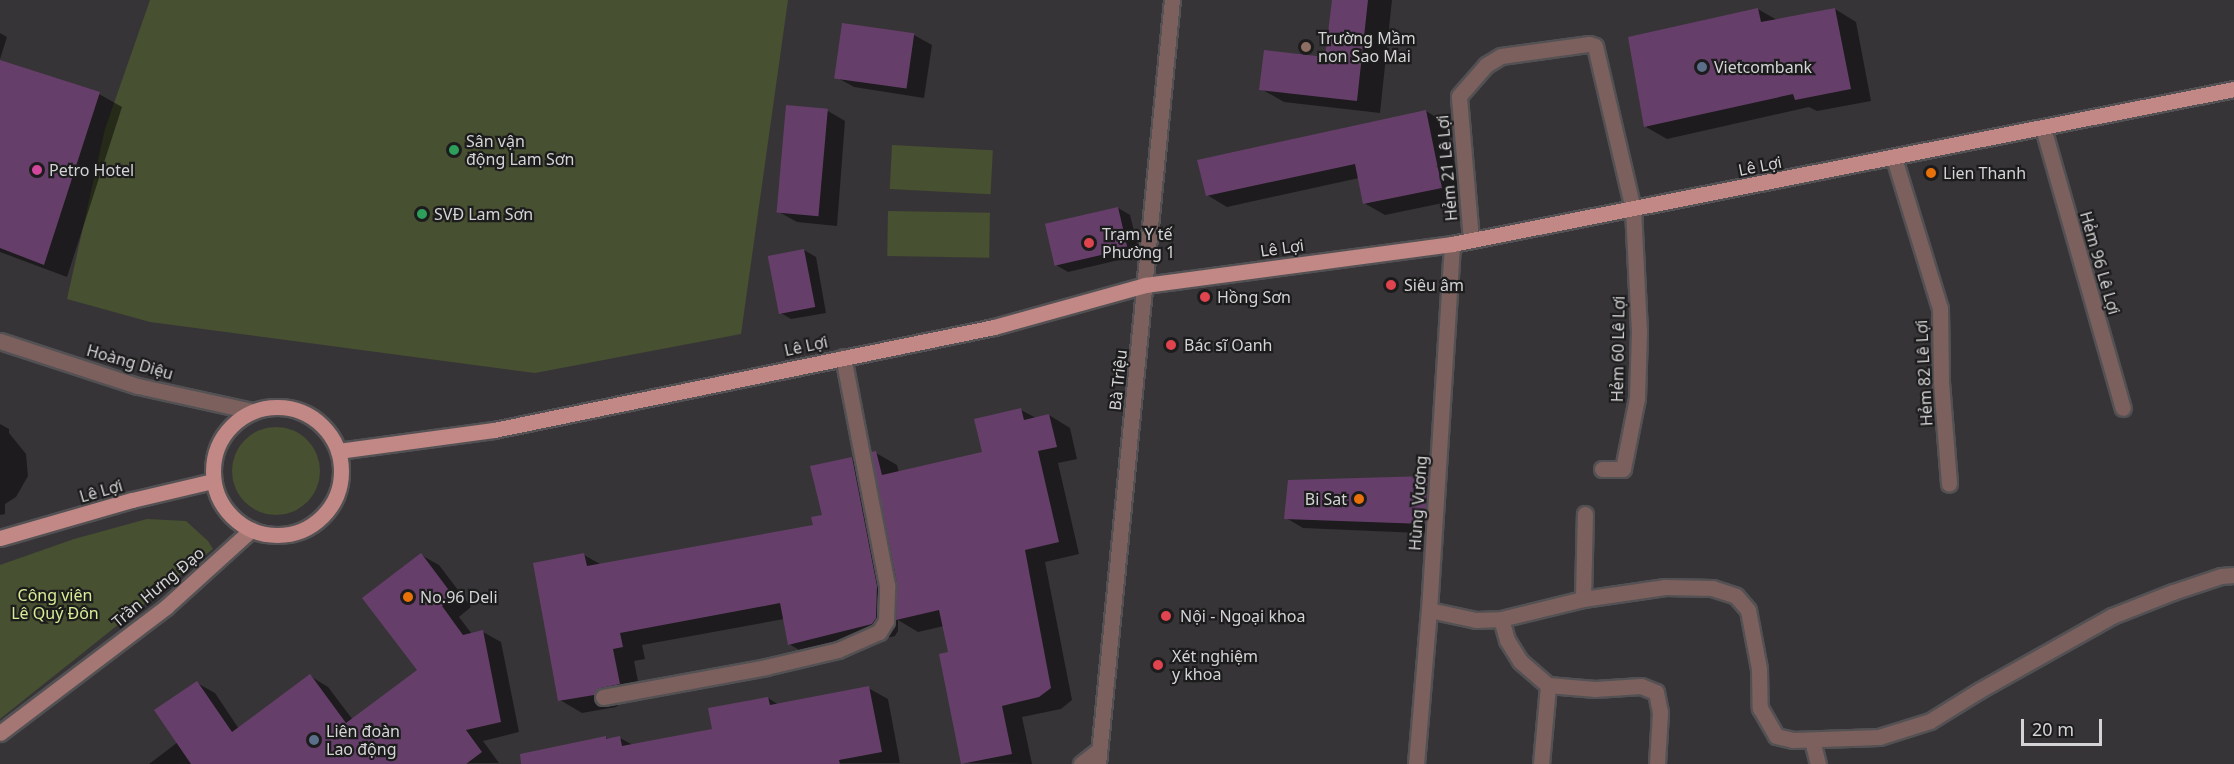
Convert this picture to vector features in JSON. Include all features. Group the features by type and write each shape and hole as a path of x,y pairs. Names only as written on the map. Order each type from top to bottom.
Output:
{"main road":[{"name":"Lê Lợi","path":"338,451 494,430 994,327 1145,285 1452,244 2234,89"},
{"path":"273,407 294,409 313,418 328,432 338,451 341,472 338,493 328,511 312,526 293,534 272,536 251,530 233,519 220,502 213,481 213,460 220,439 234,423 252,411 273,407"},
{"name":"Lê Lợi","path":"0,538 213,481"},
{"name":"Trần Hưng Đạo","path":"0,733 166,607 251,530"}],"street":[{"name":"Bà Triệu","path":"1099,757 1172,0"},
{"name":"Hẻm 21 Lê Lợi","path":"1471,240 1460,96 1486,65 1501,56 1589,44 1595,46 1599,55 1633,209"},
{"name":"Hẻm 96 Lê Lợi","path":"2043,128 2123,408"},
{"name":"Hẻm 82 Lê Lợi","path":"1894,158 1940,308 1941,382 1949,484"},
{"name":"Hẻm 60 Lê Lợi","path":"1602,469 1623,469 1637,398 1639,331 1633,209"},
{"name":"Hùng Vương","path":"1416,764 1430,610 1452,244"},
{"name":"Hoàng Diệu","path":"0,340 138,386 252,411"},
{"path":"603,697 818,655 862,641 879,632 886,621 889,606 887,585 843,357"},
{"path":"1583,599 1586,514"},
{"path":"1430,610 1476,620 1501,619 1583,599 1665,587 1712,588 1736,596 1748,610 1753,628 1759,669 1760,708 1766,722 1776,736 1812,740 1879,737 1930,721 1980,690 2112,616 2173,592 2221,576 2234,575"},
{"path":"1501,619 1507,640 1520,661 1548,685 1595,689 1641,686 1656,692 1660,712 1657,764"},
{"path":"1541,764 1548,685"},
{"path":"1812,740 1818,764"},
{"path":"1081,764 1099,757"}],"green space":[{"name":"SVĐ Lam Sơn","path":"150,0 788,0 741,334 535,373 150,322 67,299 105,129"},
{"path":"892,145 993,150 991,194 890,189"},
{"path":"888,211 990,213 989,258 887,256"},
{"path":"267,427 285,427 301,434 313,446 320,462 320,480 313,496 301,508 285,515 267,515 251,508 239,496 232,480 232,462 239,446 251,434"},
{"name":"Công viên Lê Quý Đôn","path":"147,519 186,521 208,541 213,549 0,719 0,565 74,539"}],"building":[{"path":"1332,0 1368,0 1357,101 1259,90 1264,50 1325,57"},
{"name":"Vietcombank","path":"1758,8 1761,22 1835,8 1851,89 1795,100 1793,94 1644,127 1628,37"},
{"path":"842,23 914,33 906,89 834,78"},
{"name":"Petro Hotel","path":"0,60 100,92 44,265 0,248"},
{"path":"786,105 828,109 818,216 777,213"},
{"path":"1426,110 1442,188 1363,204 1355,164 1206,196 1197,160"},
{"path":"1118,207 1128,249 1055,266 1045,224"},
{"path":"804,249 815,307 779,314 768,256"},
{"path":"1021,408 1024,420 1049,414 1057,447 1038,451 1059,542 1025,550 1051,688 1039,697 1002,706 1012,754 961,764 939,654 948,652 939,610 896,620 897,583 871,452 876,451 882,475 982,452 974,419"},
{"path":"852,457 877,586 876,618 872,624 788,645 780,603 620,633 623,647 613,649 620,684 601,688 594,695 558,701 533,563 584,553 587,566 813,525 811,517 822,515 810,466"},
{"name":"Bi Sat","path":"1428,476 1425,524 1284,519 1288,480"},
{"path":"421,553 454,597 442,606 463,635 483,630 501,722 466,730 482,752 466,764 191,764 154,710 197,681 232,732 310,674 346,723 417,670 362,598"},
{"path":"869,686 882,752 839,760 840,764 521,764 520,754 606,736 606,739 620,736 622,746 712,729 708,708 768,697 770,705"}],"place":[{"name":"Trường Mầm non Sao Mai","path":"1306,47"},
{"name":"Vietcombank","path":"1702,67"},
{"name":"Sân vận động Lam Sơn","path":"454,150"},
{"name":"Petro Hotel","path":"37,170"},
{"name":"Lien Thanh","path":"1931,173"},
{"name":"SVĐ Lam Sơn","path":"422,214"},
{"name":"Trạm Y tế Phường 1","path":"1089,243"},
{"name":"Siêu âm","path":"1391,285"},
{"name":"Hồng Sơn","path":"1205,297"},
{"name":"Bác sĩ Oanh","path":"1171,345"},
{"name":"Bi Sat","path":"1359,499"},
{"name":"No.96 Deli","path":"408,597"},
{"name":"Nội - Ngoại khoa","path":"1166,616"},
{"name":"Xét nghiệm y khoa","path":"1158,665"},
{"name":"Liên đoàn Lao động","path":"314,740"}]}
